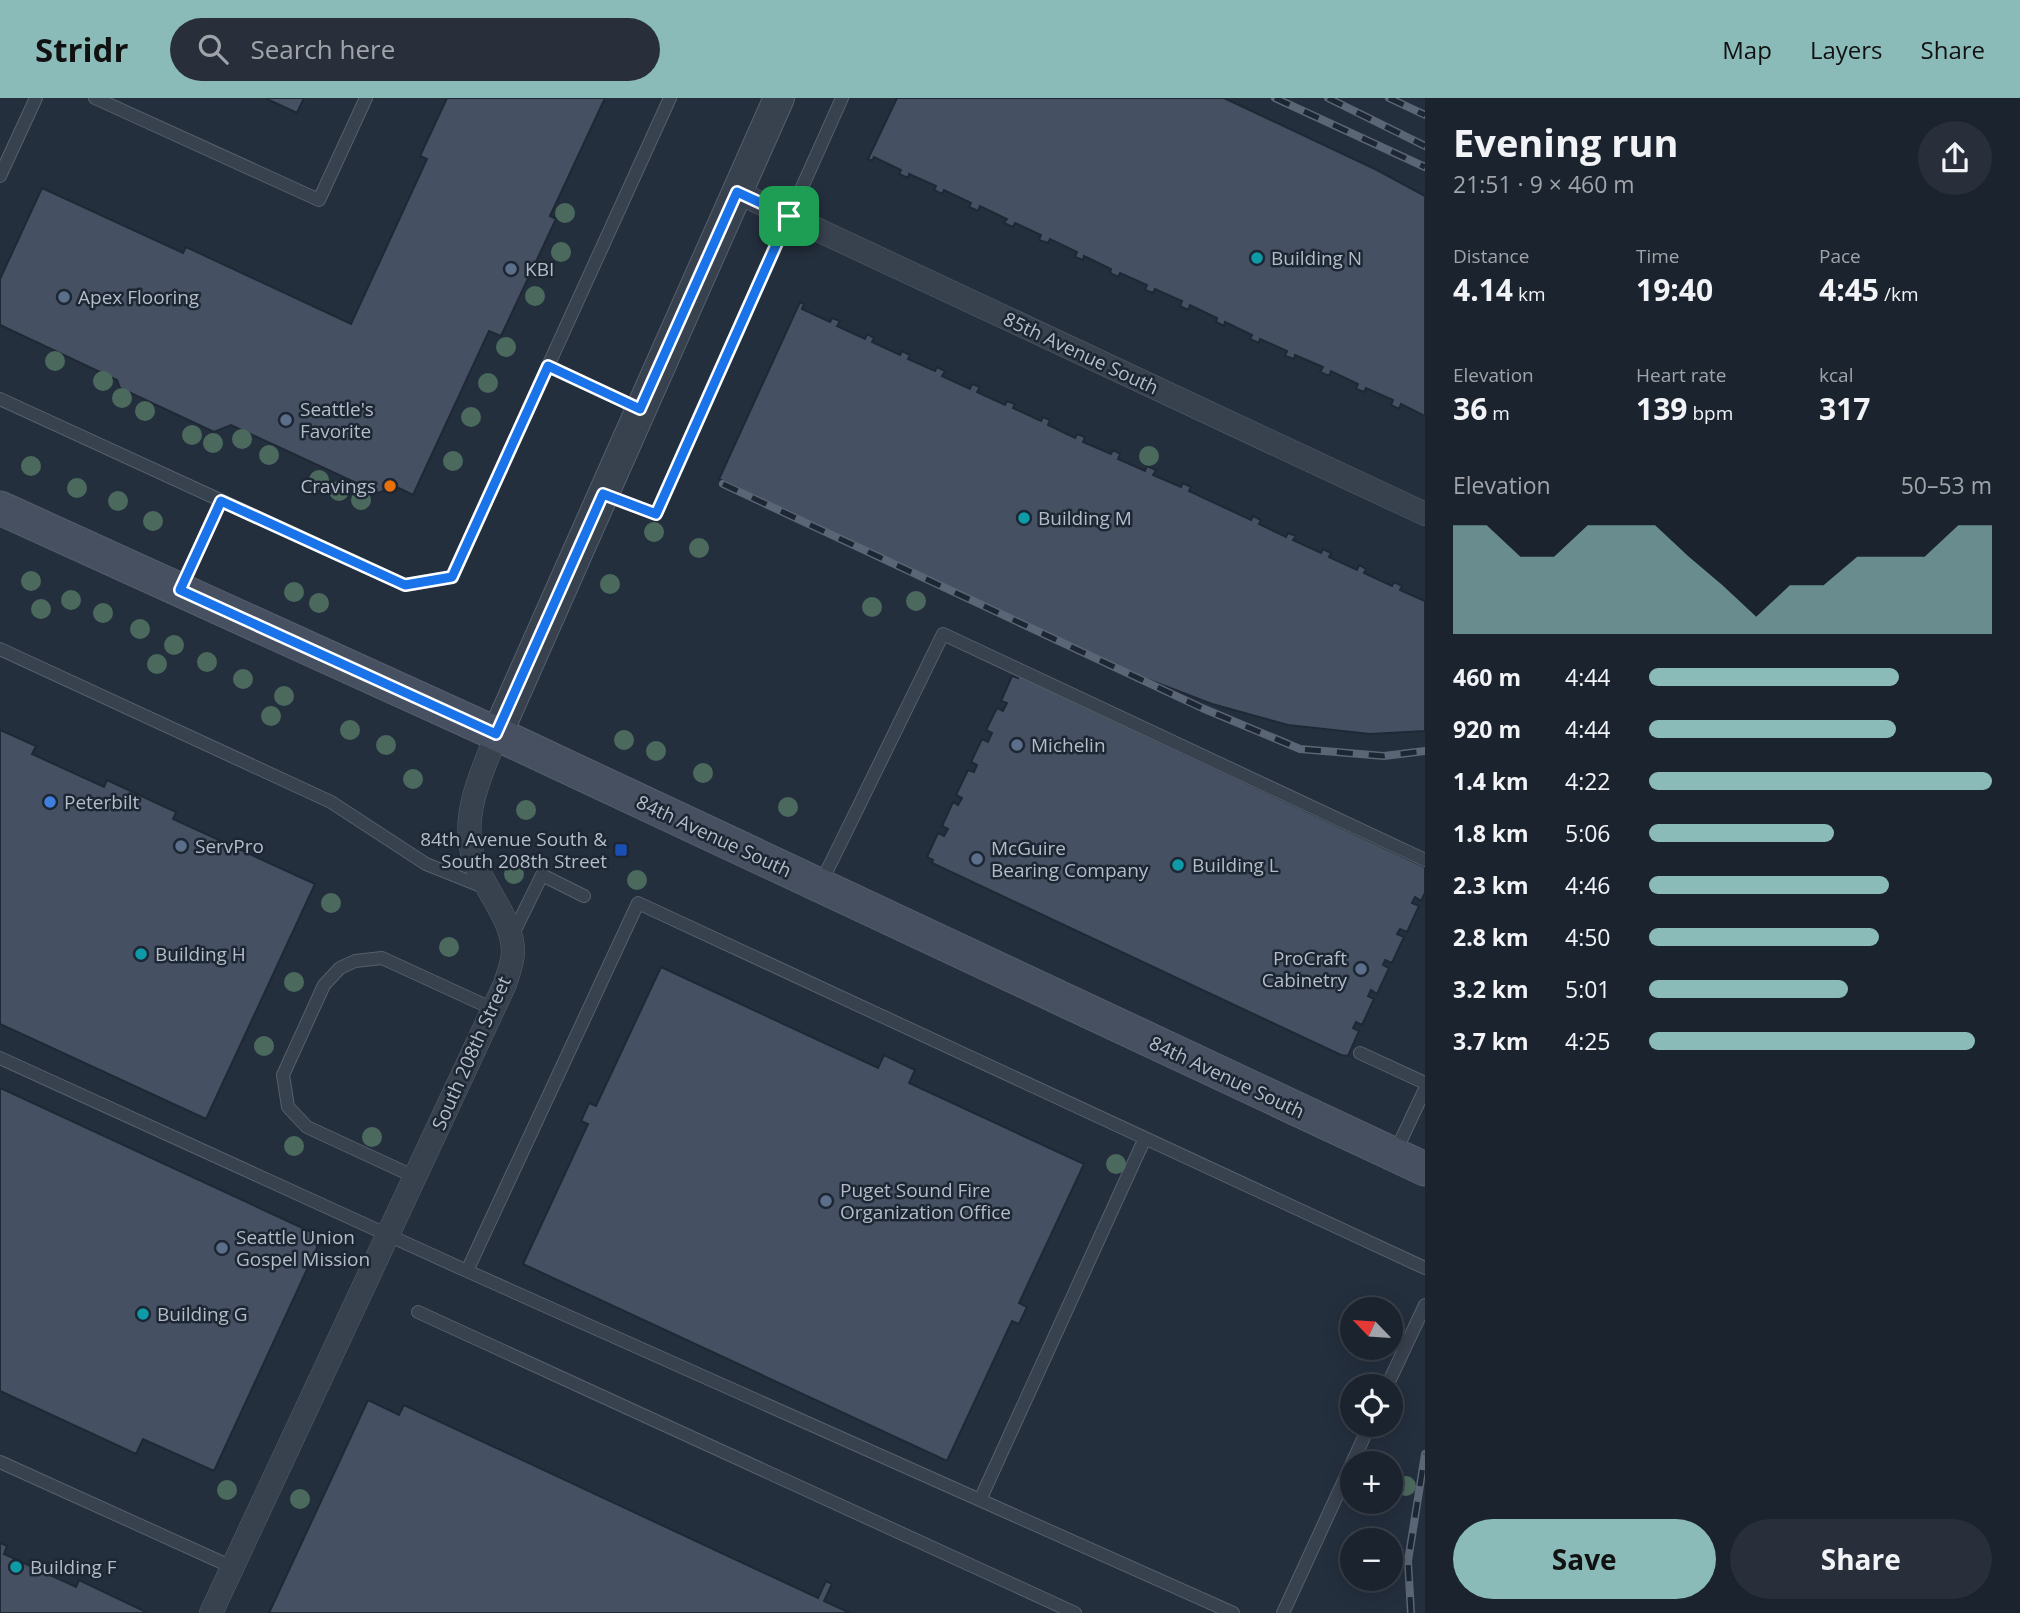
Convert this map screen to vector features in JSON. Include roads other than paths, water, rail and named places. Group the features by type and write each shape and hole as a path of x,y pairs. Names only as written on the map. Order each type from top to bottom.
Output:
{"main road":[{"name":"84th Avenue South","path":"0,508 496,734 1425,1170"}],"street":[{"path":"511,938 472,853 470,819 476,787 496,734 777,99"},
{"name":"85th Avenue South","path":"737,192 1425,513"},
{"name":"South 208th Street","path":"211,1613 505,984 513,955 511,938"}],"lane":[{"path":"0,176 36,98"},
{"path":"95,98 319,201 366,98"},
{"path":"0,399 405,585 452,577 670,98"},
{"path":"603,494 656,514 842,98"},
{"path":"548,366 640,409"},
{"path":"180,590 221,501"},
{"path":"820,886 943,634 1425,860"},
{"path":"0,649 331,802 426,864 486,888"},
{"path":"511,938 542,875 584,896"},
{"path":"467,1271 638,903 1425,1268"},
{"path":"415,1177 307,1127 289,1107 284,1075 324,985 340,968 355,961 368,957 382,958 493,1009"},
{"path":"1360,1053 1425,1083"},
{"path":"0,1058 467,1271 1233,1613"},
{"path":"1394,1155 1425,1089"},
{"path":"980,1500 1145,1138"},
{"path":"1393,1374 1425,1305"},
{"path":"418,1312 1075,1613"},
{"path":"1283,1613 1364,1437"},
{"path":"0,1462 232,1567"}],"railway":[{"path":"1275,98 1425,167"},
{"path":"1328,98 1425,146"},
{"path":"1389,98 1425,115"},
{"path":"723,484 1202,708 1300,749 1384,756 1425,751"},
{"path":"1411,1613 1408,1561 1425,1454"}],"place":[{"name":"Building N","path":"1257,258"},
{"name":"KBI","path":"511,269"},
{"name":"Apex Flooring","path":"64,297"},
{"name":"Seattle's Favorite","path":"286,420"},
{"name":"Cravings","path":"390,486"},
{"name":"Building M","path":"1024,518"},
{"name":"Michelin","path":"1017,745"},
{"name":"Peterbilt","path":"50,802"},
{"name":"ServPro","path":"181,846"},
{"name":"84th Avenue South & South 208th Street","path":"621,850"},
{"name":"McGuire Bearing Company","path":"977,859"},
{"name":"Building L","path":"1178,865"},
{"name":"Building H","path":"141,954"},
{"name":"ProCraft Cabinetry","path":"1361,969"},
{"name":"Puget Sound Fire Organization Office","path":"826,1201"},
{"name":"Seattle Union Gospel Mission","path":"222,1248"},
{"name":"Building G","path":"143,1314"},
{"name":"Building F","path":"16,1567"}]}
